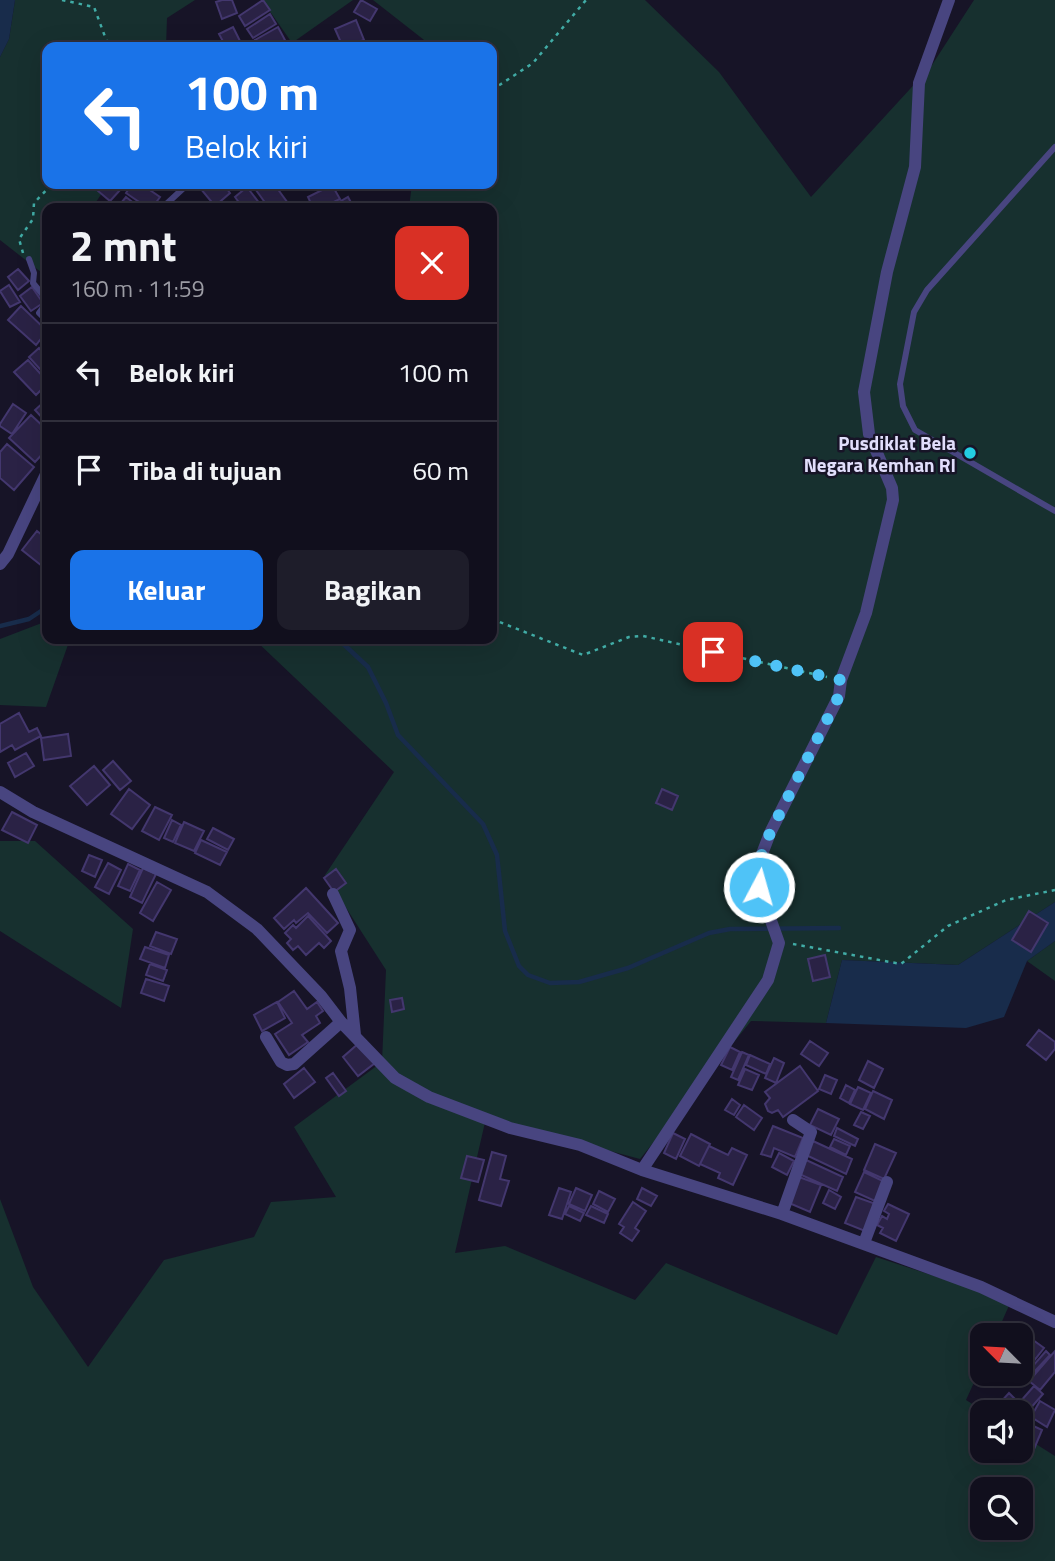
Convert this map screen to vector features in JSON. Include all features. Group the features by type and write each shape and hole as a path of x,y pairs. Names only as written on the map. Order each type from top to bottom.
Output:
{"street":[{"path":"642,1170 768,980 779,943 759,887 757,867 770,833 839,696 841,680 866,613 892,500 892,488 869,434 864,391 887,272 915,167 919,83 949,0"},
{"path":"0,564 8,554 42,483"},
{"path":"0,792 33,812 207,892 257,929 395,1078 429,1097 510,1128 580,1145 642,1170 864,1243 981,1287 1055,1322"},
{"path":"334,894 350,930 341,951 350,988 355,1035"},
{"path":"266,1037 281,1062 294,1064 341,1022"},
{"path":"782,1214 811,1132 793,1120"},
{"path":"864,1243 887,1182"}],"lane":[{"path":"1055,147 927,290 914,312 900,383 902,406 915,430 1055,511"},
{"path":"167,203 183,189"},
{"path":"29,260 34,273 33,283 42,295"}],"path":[{"path":"62,0 94,7 107,42"},
{"path":"497,87 533,64 586,0"},
{"path":"29,260 21,250 19,239 33,219 34,203 47,189"},
{"path":"497,621 583,655 629,637 643,636 759,664 841,680"},
{"path":"779,943 799,944 901,964 948,926 1006,900 1055,890"}],"green space":[{"path":"15,0 195,0 167,18 166,42 42,42 42,189 105,189 95,203 42,203 42,273 0,240 0,57 9,39"},
{"path":"262,0 353,0 293,42"},
{"path":"373,0 645,0 719,72 811,197 932,65 974,0 1055,0 1055,902 958,965 842,960 826,1023 751,1021 640,1159 486,1118 455,1253 505,1246 635,1300 666,1263 837,1335 876,1257 1011,1301 1001,1323 970,1323 970,1386 972,1386 966,1400 970,1403 970,1463 1033,1463 1033,1442 1055,1456 1055,1561 0,1561 0,1199 33,1287 88,1367 164,1260 254,1237 271,1202 336,1197 294,1127 382,1062 386,970 325,875 394,772 259,644 497,644 497,203 410,203 411,189 497,189 497,42 427,42"},
{"path":"42,623 42,644 68,644 46,707 0,705 0,639"},
{"path":"0,841 35,841 133,929 121,1008 0,931"},
{"path":"1055,941 1055,981 1027,961"}],"water":[{"path":"0,0 15,0 9,39 0,57"},
{"path":"1055,902 1055,941 1027,961 1004,1017 966,1028 826,1023 842,960 958,965"}],"building":[{"path":"232,0 237,13 222,19 216,2"},
{"path":"263,0 270,10 245,26 239,16"},
{"path":"361,0 377,9 370,21 354,12"},
{"path":"270,14 276,24 253,38 247,29"},
{"path":"356,20 364,40 341,42 335,29"},
{"path":"233,27 240,42 223,42 219,34"},
{"path":"278,27 285,40 256,42 255,40"},
{"path":"100,189 121,189 110,201 98,191"},
{"path":"129,189 148,189 160,197 156,203 141,203 126,193"},
{"path":"201,189 227,189 230,193 218,203 212,203"},
{"path":"249,189 259,203 239,203 235,197"},
{"path":"255,189 278,189 288,203 265,203"},
{"path":"324,189 334,189 340,199 332,203 311,203 308,197"},
{"path":"126,197 134,203 121,203"},
{"path":"348,197 351,203 338,203"},
{"path":"18,269 29,281 18,290 8,277"},
{"path":"9,285 20,302 10,307 0,291"},
{"path":"32,287 42,304 31,311 20,296"},
{"path":"21,306 42,326 42,337 36,345 8,320"},
{"path":"39,348 42,351 42,371 29,357"},
{"path":"28,360 42,375 42,389 36,395 14,372"},
{"path":"13,404 26,413 12,434 0,424"},
{"path":"42,404 42,418 35,410"},
{"path":"31,415 42,425 42,454 35,462 9,438"},
{"path":"7,444 34,467 14,490 0,478 0,452"},
{"path":"37,531 42,535 42,566 22,550"},
{"path":"19,713 29,732 37,728 41,736 15,750 12,745 0,752 0,724"},
{"path":"68,734 71,756 44,760 41,738"},
{"path":"26,753 34,766 15,777 8,763"},
{"path":"113,761 131,781 120,790 103,770"},
{"path":"94,766 110,785 87,805 70,786"},
{"path":"129,789 150,805 132,829 111,814"},
{"path":"662,789 678,796 672,810 656,803"},
{"path":"155,807 172,815 159,840 142,831"},
{"path":"12,812 37,825 28,843 2,830"},
{"path":"172,820 181,825 173,842 164,838"},
{"path":"184,822 204,831 194,851 175,843"},
{"path":"213,828 234,839 228,850 207,839"},
{"path":"201,840 227,852 220,865 195,853"},
{"path":"89,855 102,860 95,877 82,871"},
{"path":"108,863 121,870 109,894 95,887"},
{"path":"128,864 140,870 130,891 118,886"},
{"path":"143,868 156,874 142,903 130,897"},
{"path":"336,869 346,883 334,892 324,878"},
{"path":"157,882 171,890 153,921 140,913"},
{"path":"306,888 338,923 327,933 308,913 284,929 274,918"},
{"path":"1029,911 1048,923 1031,952 1012,940"},
{"path":"308,916 331,941 324,948 319,943 306,955 298,946 293,950 287,943 291,939 285,933 293,925 296,928"},
{"path":"156,932 177,939 171,954 150,946"},
{"path":"145,947 169,955 165,968 140,959"},
{"path":"825,955 830,977 813,981 808,959"},
{"path":"150,964 167,970 163,981 146,975"},
{"path":"146,979 169,986 164,1001 141,993"},
{"path":"294,991 307,1009 317,1002 323,1011 316,1016 320,1023 302,1035 308,1042 289,1055 275,1034 292,1023 278,1002"},
{"path":"402,998 404,1009 392,1012 390,1000"},
{"path":"277,1002 285,1018 262,1031 254,1015"},
{"path":"1039,1030 1055,1042 1055,1049 1046,1060 1027,1045"},
{"path":"810,1041 828,1053 819,1066 801,1054"},
{"path":"359,1043 375,1063 358,1076 343,1057"},
{"path":"730,1047 740,1052 732,1070 721,1065"},
{"path":"742,1052 749,1055 738,1080 731,1077"},
{"path":"750,1055 770,1064 766,1074 746,1065"},
{"path":"774,1058 784,1063 776,1083 765,1078"},
{"path":"868,1061 883,1069 874,1088 859,1080"},
{"path":"800,1066 818,1091 783,1117 778,1110 772,1113 768,1111 765,1104 770,1098 765,1092"},
{"path":"304,1068 315,1082 294,1098 284,1084"},
{"path":"745,1069 759,1075 752,1090 738,1085"},
{"path":"333,1073 346,1091 339,1096 326,1078"},
{"path":"825,1075 837,1080 831,1094 819,1089"},
{"path":"846,1085 855,1090 849,1103 840,1098"},
{"path":"858,1087 871,1093 863,1110 850,1104"},
{"path":"873,1091 892,1100 884,1119 865,1109"},
{"path":"732,1099 740,1105 734,1115 725,1110"},
{"path":"744,1105 762,1118 754,1130 736,1117"},
{"path":"818,1109 839,1119 831,1135 810,1125"},
{"path":"861,1112 870,1116 863,1129 854,1125"},
{"path":"773,1126 803,1138 795,1157 774,1148 771,1157 761,1154"},
{"path":"837,1128 858,1139 855,1146 834,1136"},
{"path":"673,1133 685,1139 676,1159 664,1153"},
{"path":"691,1134 710,1144 699,1166 680,1156"},
{"path":"834,1139 850,1146 846,1155 830,1147"},
{"path":"813,1141 852,1159 846,1174 806,1155"},
{"path":"875,1144 896,1153 884,1179 864,1170"},
{"path":"709,1146 728,1155 732,1148 747,1155 733,1185 718,1178 720,1173 700,1164"},
{"path":"492,1152 506,1156 500,1179 509,1181 501,1206 479,1200"},
{"path":"779,1153 794,1161 787,1175 772,1167"},
{"path":"467,1156 484,1160 478,1182 461,1178"},
{"path":"804,1159 843,1177 837,1191 797,1173"},
{"path":"864,1172 885,1182 875,1201 855,1192"},
{"path":"799,1177 821,1185 810,1212 789,1203"},
{"path":"559,1188 571,1192 562,1219 549,1215"},
{"path":"576,1188 592,1195 585,1211 569,1204"},
{"path":"642,1188 657,1196 651,1206 637,1199"},
{"path":"829,1190 841,1197 835,1209 823,1203"},
{"path":"599,1191 615,1199 608,1212 593,1204"},
{"path":"856,1197 876,1204 865,1231 845,1223"},
{"path":"633,1202 646,1211 635,1228 639,1231 632,1241 620,1233 624,1227 619,1224"},
{"path":"888,1204 909,1214 896,1241 880,1233 883,1228 877,1225 882,1216 887,1219 889,1214 884,1211"},
{"path":"569,1206 584,1213 580,1221 565,1214"},
{"path":"591,1206 608,1214 604,1223 586,1215"},
{"path":"1033,1340 1044,1348 1033,1362"},
{"path":"1046,1351 1050,1355 1035,1371 1033,1366"},
{"path":"1055,1351 1055,1372 1040,1390 1033,1384 1033,1376"},
{"path":"1034,1386 1043,1394 1033,1405 1033,1400 1022,1400"},
{"path":"1009,1393 1016,1400 1003,1400"},
{"path":"1040,1401 1055,1410 1047,1427 1033,1418"},
{"path":"1033,1426 1042,1430 1033,1452"}],"waterway":[{"path":"0,626 29,619 42,610"},
{"path":"343,644 368,667 398,735 483,824 497,855 505,931 519,966 528,975 550,983 579,982 628,968 709,933 730,929 839,928"}],"place":[{"name":"Pusdiklat Bela Negara Kemhan RI","path":"970,453"}],"route":[{"path":"713,652 841,680 839,696 770,833 757,867 759,887"}]}
